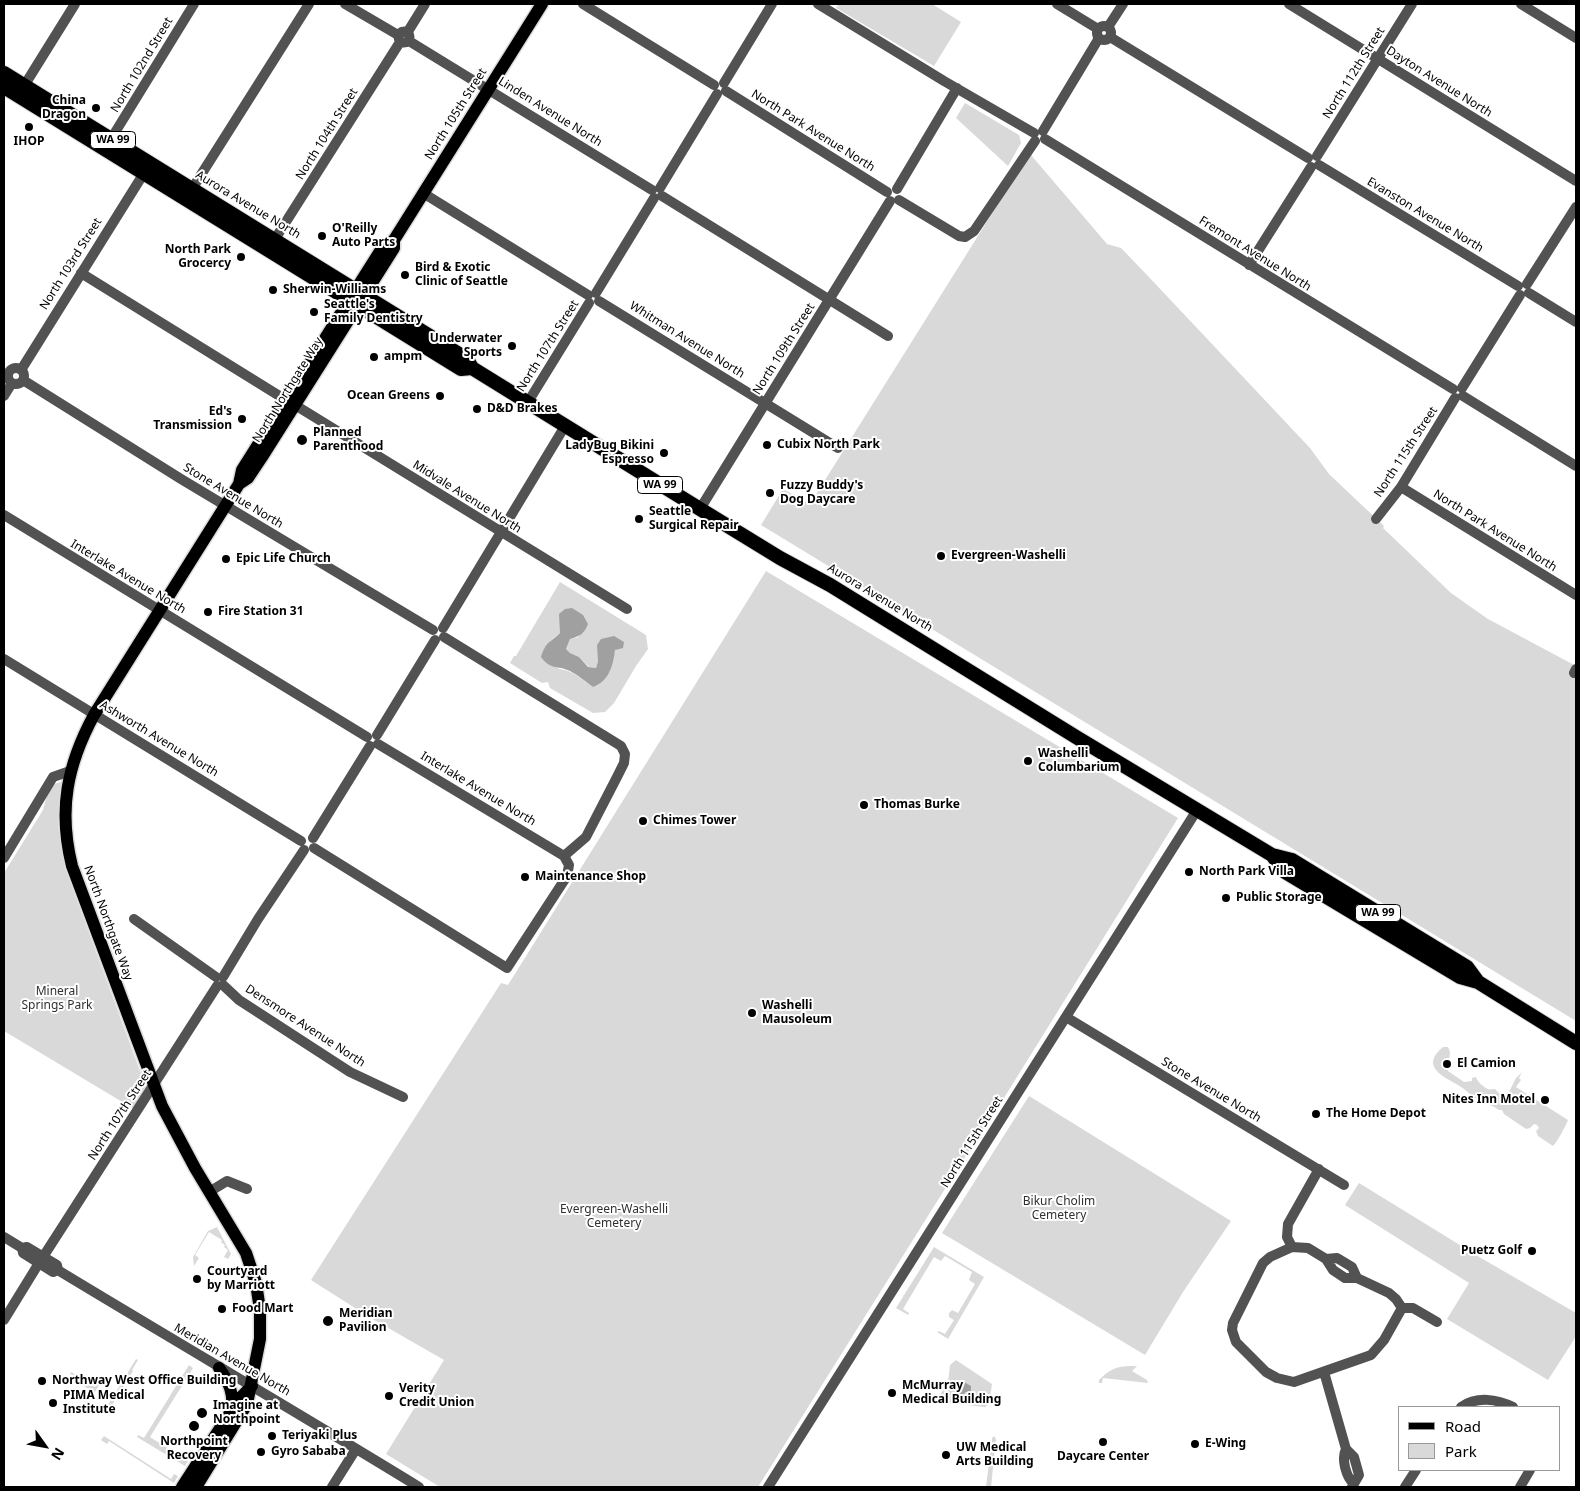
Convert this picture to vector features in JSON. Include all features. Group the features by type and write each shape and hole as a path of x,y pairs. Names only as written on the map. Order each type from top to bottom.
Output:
{"highway":[{"name":"Aurora Avenue North","path":"4,73 275,239 356,298 461,369 472,368 780,558 830,585 1272,856 1285,872 1460,978 1478,982 1576,1043"},
{"name":"Aurora Avenue North","path":"4,87 309,274 356,298"}],"main road":[{"name":"North 105th Street","path":"356,298 384,245 394,240 542,4"},
{"name":"North Northgate Way","path":"196,1487 247,1404 252,1386 260,1328 260,1310 256,1283 246,1253 172,1127 154,1086 72,866 66,839 65,812 70,770 79,744 94,714 224,506 239,484 248,478 290,403 356,298"},
{"path":"219,1368 226,1377 232,1392 232,1410"},
{"path":"182,1487 239,1399 252,1386"}],"street":[{"path":"24,86 75,4"},
{"name":"North 102nd Street","path":"111,139 194,4"},
{"path":"192,189 309,4"},
{"name":"Linden Avenue North","path":"346,4 488,89 888,336"},
{"name":"North 104th Street","path":"275,239 425,4"},
{"name":"North Park Avenue North","path":"583,4 959,236 966,237 974,232 1039,136"},
{"name":"North 107th Street","path":"528,402 772,4"},
{"name":"Fremont Avenue North","path":"818,4 831,7 957,88 1039,136 1576,466"},
{"name":"Evanston Avenue North","path":"1056,4 1576,322"},
{"path":"1039,136 1123,4"},
{"name":"Dayton Avenue North","path":"1289,4 1576,181"},
{"name":"North 112th Street","path":"1248,265 1412,4"},
{"path":"1521,4 1576,38"},
{"name":"North 109th Street","path":"700,509 893,196 957,88"},
{"name":"North 103rd Street","path":"21,370 144,173"},
{"name":"Whitman Avenue North","path":"423,193 838,448"},
{"name":"North 115th Street","path":"1376,519 1401,487 1576,207"},
{"name":"Midvale Avenue North","path":"81,273 627,609"},
{"path":"16,368 21,370 24,374 23,380 18,384 12,383 7,370 16,368"},
{"name":"Stone Avenue North","path":"23,380 224,506 439,634 620,746 625,754 624,763 617,777 586,837 564,856"},
{"path":"4,396 12,383"},
{"name":"North 107th Street","path":"4,1320 373,741 502,533 565,426"},
{"name":"North Park Avenue North","path":"1401,487 1576,595"},
{"name":"Interlake Avenue North","path":"4,515 564,856"},
{"name":"Ashworth Avenue North","path":"4,659 507,968 567,876 569,865 564,856"},
{"path":"5,855 53,777 70,770"},
{"name":"North 115th Street","path":"768,1487 1197,810"},
{"name":"Densmore Avenue North","path":"134,919 220,981 239,1000 350,1072 403,1097"},
{"name":"Stone Avenue North","path":"1066,1017 1344,1185"},
{"path":"1292,1247 1287,1237 1288,1224 1319,1169"},
{"path":"209,1192 227,1181 247,1189"},
{"name":"Meridian Avenue North","path":"4,1237 22,1248 23,1253 41,1260 53,1272 58,1270 418,1487"},
{"path":"1292,1247 1304,1247 1326,1259 1336,1258 1352,1267 1357,1278 1389,1293 1402,1308 1384,1340 1376,1351 1366,1358 1294,1382 1277,1378 1266,1372 1232,1336 1233,1323 1262,1263 1270,1257 1292,1247"},
{"path":"1402,1308 1413,1308 1437,1322"},
{"path":"1324,1372 1346,1449 1354,1457 1359,1476 1353,1485 1365,1487"},
{"path":"1463,1406 1475,1401 1485,1400 1502,1402 1511,1406"},
{"path":"332,1487 356,1449"},
{"path":"1406,1487 1415,1471"},
{"path":"1520,1487 1529,1471"}],"green space":[{"path":"839,4 932,4 961,22 934,66 836,8"},
{"path":"965,103 1019,135 1021,143 1008,166 956,118"},
{"path":"1031,155 1107,244 1121,248 1310,448 1329,474 1451,593 1488,619 1576,666 1576,1021 761,525 783,489 810,504 1008,188"},
{"name":"Evergreen-Washelli Cemetery","path":"766,571 1178,818 984,1130 980,1133 758,1487 440,1487 386,1454 444,1360 369,1317 311,1280 501,983 508,985"},
{"path":"560,582 646,635 648,649 614,703 605,712 593,713 550,688 548,682 542,683 510,663 514,656 516,656","holes":["560,624 579,637 570,639 566,649 579,657 589,667 596,668 598,661 624,642 615,650 609,672 593,687 573,673 559,669 550,641 560,633"]},
{"name":"Mineral Springs Park","path":"61,782 58,826 65,868 146,1087 134,1109 4,1031 4,873 43,810 47,795 54,784"},
{"path":"1443,1047 1448,1047 1450,1052 1449,1061 1446,1062 1448,1071 1464,1082 1472,1081 1472,1078 1476,1077 1483,1086 1495,1089 1502,1096 1507,1096 1516,1078 1522,1072 1519,1078 1521,1080 1516,1087 1568,1120 1553,1146 1538,1136 1536,1131 1539,1128 1537,1125 1534,1124 1526,1129 1504,1114 1502,1110 1474,1097 1440,1074 1433,1065 1433,1060"},
{"name":"Bikur Cholim Cemetery","path":"1029,1096 1231,1221 1183,1292 1145,1355 942,1233"},
{"path":"1359,1183 1481,1258 1576,1313 1576,1339 1548,1380 1447,1319 1469,1283 1345,1205"},
{"path":"217,1227 231,1254 228,1259 224,1257 228,1250 221,1242 222,1240 209,1232 195,1255 199,1258 194,1266 193,1257 208,1231"},
{"path":"934,1247 984,1277 948,1339 937,1332 945,1334 954,1320 949,1317 949,1313 952,1310 958,1313 975,1284 969,1280 972,1272 945,1256 941,1261 934,1257 903,1309 909,1313 908,1315 896,1308"},
{"path":"136,1359 138,1360 133,1371 109,1410 106,1408"},
{"path":"956,1360 992,1384 989,1404 985,1407 939,1402 941,1399 938,1398 948,1382 950,1365"},
{"path":"189,1365 193,1368 150,1437 188,1461 185,1466 137,1437 138,1435 144,1438"},
{"path":"1137,1366 1132,1371 1147,1380 1148,1383 1103,1378 1102,1383 1099,1383 1099,1380 1113,1369"},
{"path":"71,1372 95,1387 99,1381 101,1382 82,1413 80,1412 92,1391 71,1378 73,1375 70,1374"},
{"path":"104,1436 171,1479 174,1474 178,1476 174,1483 109,1441 107,1444 101,1440"},
{"path":"994,1436 996,1439 991,1487 986,1487 992,1438"}],"shaded area":[{"path":"572,608 583,615 588,624 581,634 570,639 566,649 579,657 588,667 596,668 598,661 597,645 601,639 614,636 624,642 623,648 615,650 613,662 606,677 593,687 570,671 548,664 541,657 547,645 560,633 559,614 565,609"},
{"path":"964,1382 971,1386 971,1393 965,1392 964,1398 957,1395 956,1389 958,1385"}],"place":[{"name":"China Dragon","path":"96,108"},
{"name":"IHOP","path":"29,127"},
{"name":"O'Reilly Auto Parts","path":"322,236"},
{"name":"North Park Grocercy","path":"241,257"},
{"name":"Bird & Exotic Clinic of Seattle","path":"405,275"},
{"name":"Sherwin-Williams","path":"273,290"},
{"name":"Seattle's Family Dentistry","path":"314,312"},
{"name":"Underwater Sports","path":"512,346"},
{"name":"ampm","path":"374,357"},
{"name":"Ocean Greens","path":"440,396"},
{"name":"D&D Brakes","path":"477,409"},
{"name":"Ed's Transmission","path":"242,419"},
{"name":"Planned Parenthood","path":"302,440"},
{"name":"Cubix North Park","path":"767,445"},
{"name":"LadyBug Bikini Espresso","path":"664,453"},
{"name":"Fuzzy Buddy's Dog Daycare","path":"770,493"},
{"name":"Seattle Surgical Repair","path":"639,519"},
{"name":"Evergreen-Washelli","path":"941,556"},
{"name":"Epic Life Church","path":"226,559"},
{"name":"Fire Station 31","path":"208,612"},
{"name":"Washelli Columbarium","path":"1028,761"},
{"name":"Thomas Burke","path":"864,805"},
{"name":"Chimes Tower","path":"643,821"},
{"name":"North Park Villa","path":"1189,872"},
{"name":"Maintenance Shop","path":"525,877"},
{"name":"Public Storage","path":"1226,898"},
{"name":"Washelli Mausoleum","path":"752,1013"},
{"name":"El Camion","path":"1447,1064"},
{"name":"Nites Inn Motel","path":"1545,1100"},
{"name":"The Home Depot","path":"1316,1114"},
{"name":"Puetz Golf","path":"1532,1251"},
{"name":"Courtyard by Marriott","path":"197,1279"},
{"name":"Food Mart","path":"222,1309"},
{"name":"Meridian Pavilion","path":"328,1321"},
{"name":"Northway West Office Building","path":"42,1381"},
{"name":"McMurray Medical Building","path":"892,1393"},
{"name":"Verity Credit Union","path":"389,1396"},
{"name":"PIMA Medical Institute","path":"53,1403"},
{"name":"Imagine at Northpoint","path":"202,1413"},
{"name":"Northpoint Recovery","path":"194,1426"},
{"name":"Teriyaki Plus","path":"272,1436"},
{"name":"Daycare Center","path":"1103,1442"},
{"name":"E-Wing","path":"1195,1444"},
{"name":"Gyro Sababa","path":"261,1452"},
{"name":"UW Medical Arts Building","path":"946,1455"}]}
